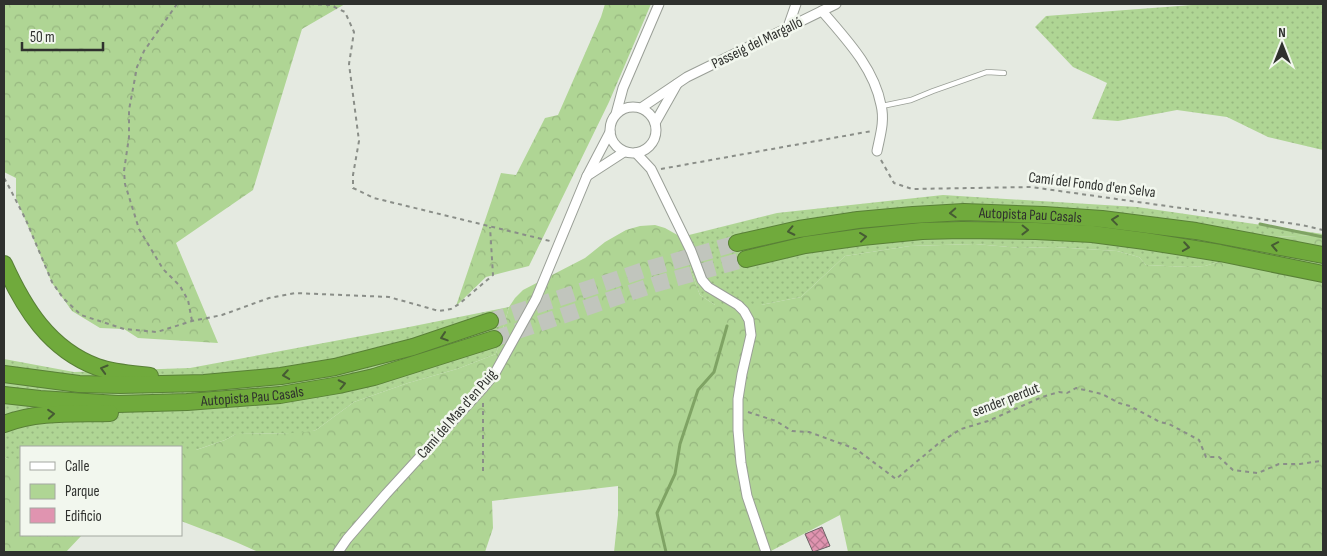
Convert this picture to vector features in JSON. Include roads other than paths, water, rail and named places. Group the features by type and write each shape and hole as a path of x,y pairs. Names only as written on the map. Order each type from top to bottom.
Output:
{"highway":[{"name":"Autopista Pau Casals","path":"737,243 799,229 858,220 964,212 1102,219 1196,231 1323,255"},
{"name":"Autopista Pau Casals","path":"746,259 805,245 922,231 1036,231 1092,234 1145,241 1220,253 1323,274"},
{"path":"4,264 28,309 42,328 54,342 74,356 97,367 117,373 204,383"},
{"name":"Autopista Pau Casals","path":"4,374 80,384 120,386 204,383 281,376 335,367 413,347 490,322"},
{"name":"Autopista Pau Casals","path":"4,395 118,404 259,397 305,391 374,377 494,339"},
{"path":"4,424 13,420 56,414 223,408 259,397"}],"street":[{"path":"616,114 625,109 636,108 649,113 655,123 656,134 650,147 642,152 624,152 614,144 610,132 611,122 616,114 623,88 659,4"},
{"path":"788,27 796,4"},
{"name":"Passeig del Margalló","path":"636,108 678,82 836,4"},
{"path":"822,10 860,56 873,80 882,106 882,130 877,151"},
{"path":"655,123 678,82"},
{"path":"623,88 636,108"},
{"name":"Camí del Mas d'en Puig","path":"338,552 386,494 483,388 495,372 536,299 587,176 610,132"},
{"path":"650,147 651,169"},
{"path":"587,176 624,152"},
{"path":"636,153 651,169 702,280 708,287 738,305 750,320 751,335 738,399 738,430 741,463 748,496 766,552"}],"lane":[{"path":"882,106 911,100 987,72 1004,73"}],"waterway":[{"path":"1260,224 1323,237"},
{"path":"666,552 657,513 675,474 680,444 698,390 714,372 727,326"}],"tunnel":[{"path":"490,321 647,269 737,243"},
{"path":"494,339 656,284 746,259"}]}
